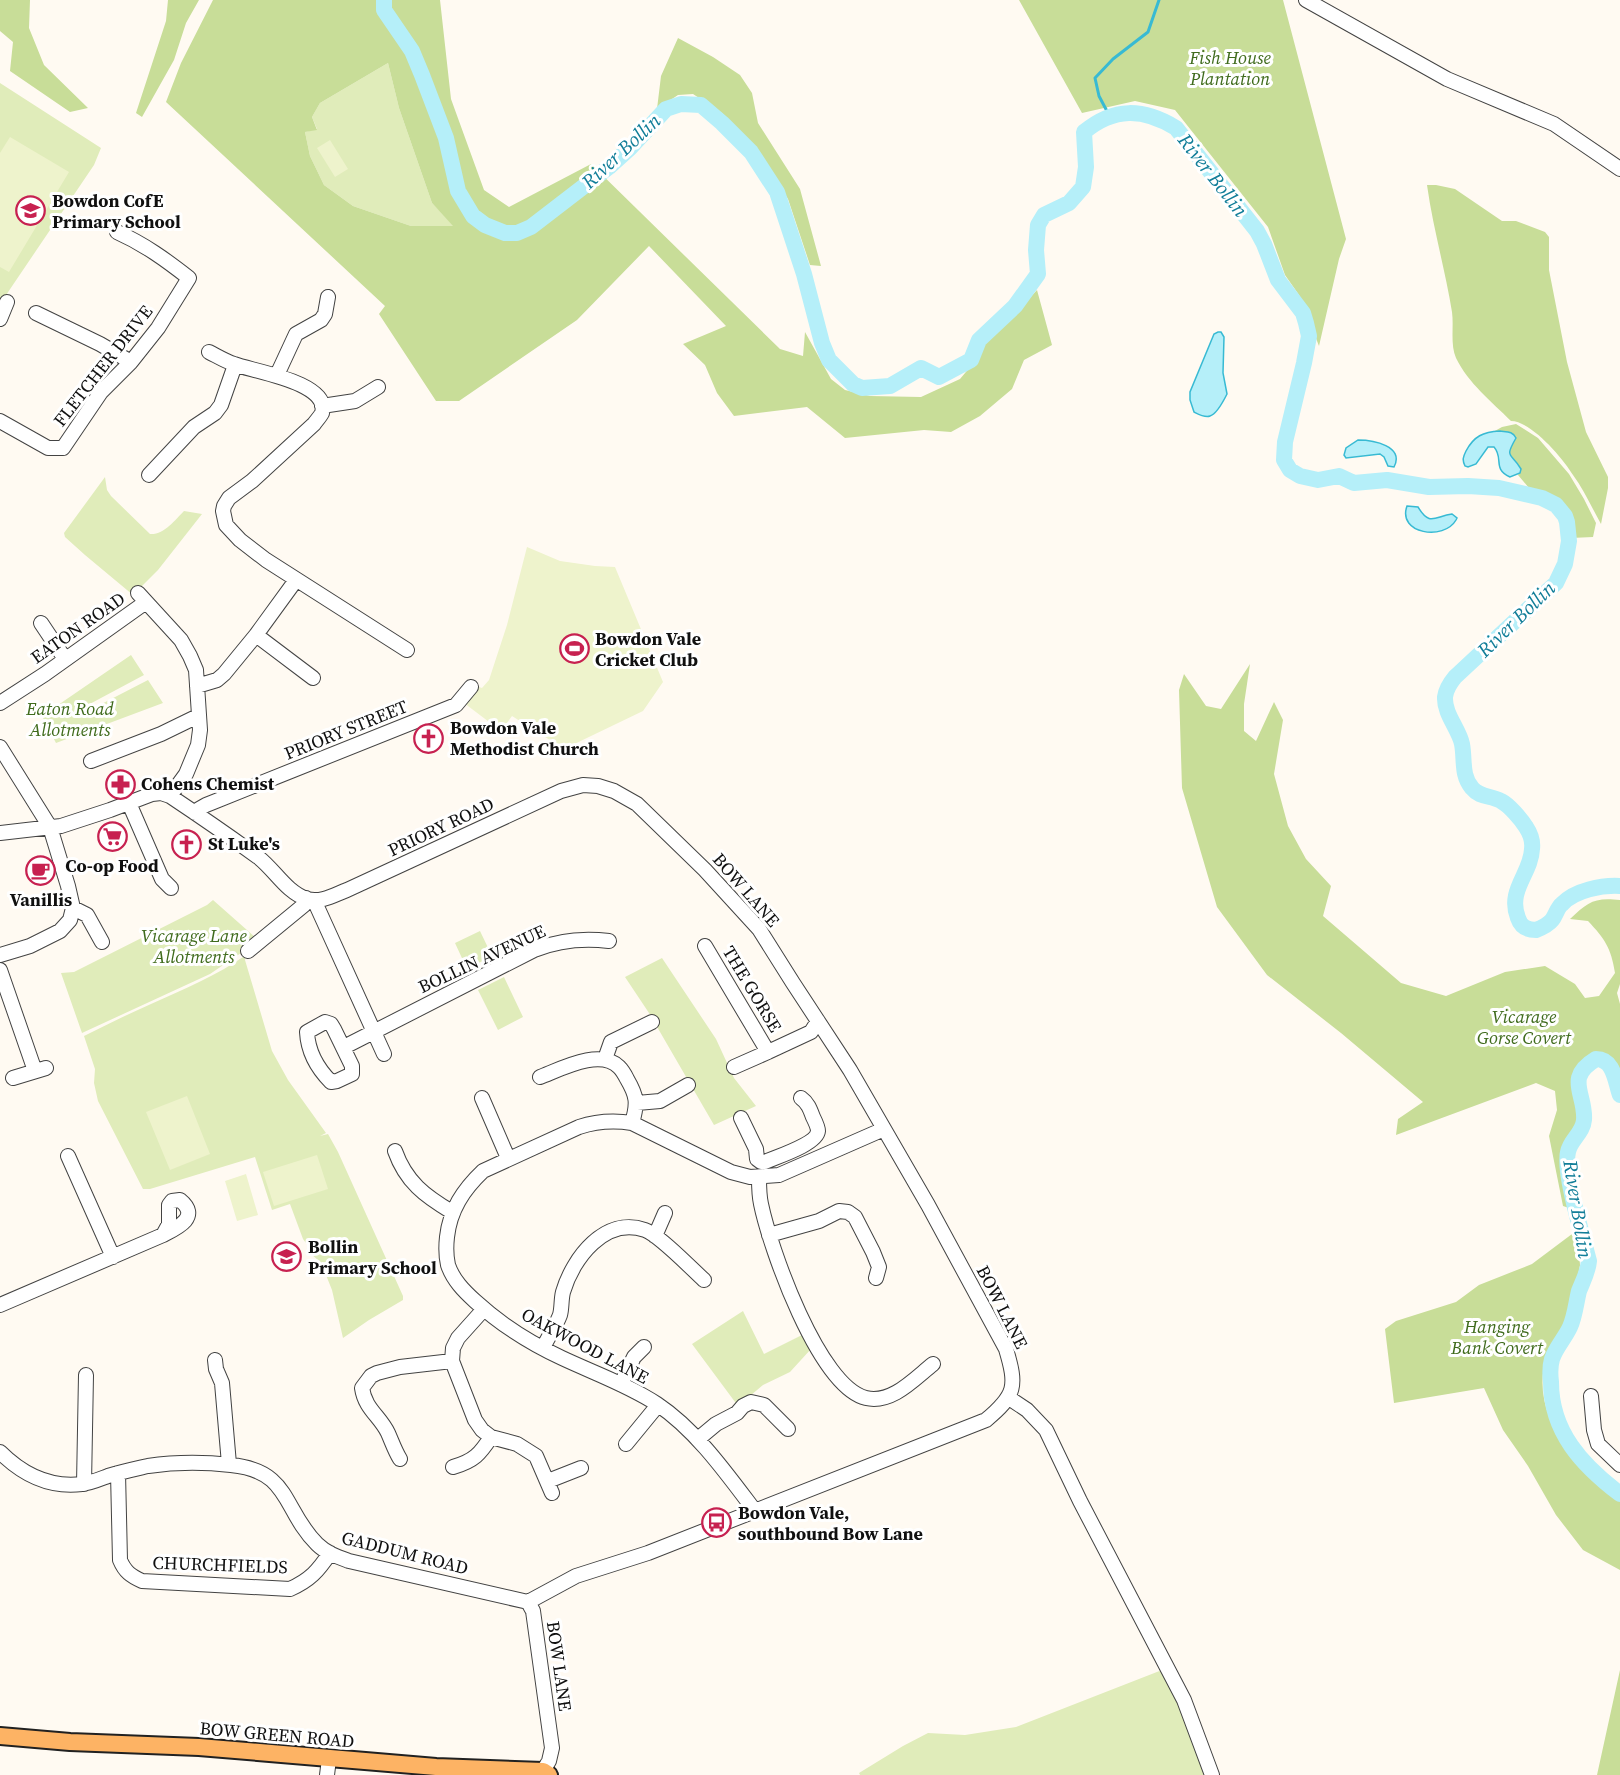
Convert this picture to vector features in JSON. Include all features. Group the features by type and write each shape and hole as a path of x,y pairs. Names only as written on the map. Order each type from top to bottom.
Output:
{"main road":[{"name":"BOW GREEN ROAD","path":"0,1736 70,1742 210,1748 328,1767 436,1767 546,1773"}],"street":[{"path":"1306,0 1447,79 1554,124 1620,169"},
{"name":"FLETCHER DRIVE","path":"0,421 48,448 63,448 101,392 158,328 189,278 157,253 117,231"},
{"path":"277,375 296,334 321,320 325,314 328,297"},
{"path":"0,319 7,302"},
{"path":"36,313 100,344 130,362"},
{"path":"209,352 236,365 277,375 304,386 314,393 322,406 321,414 314,424 252,481 229,498 224,506 226,525 266,560 407,650"},
{"path":"149,475 194,427 215,413 221,405 236,365"},
{"path":"322,406 355,401 378,387"},
{"path":"170,796 186,774 198,745 200,730 197,686 217,680 224,674 296,580"},
{"name":"EATON ROAD","path":"0,703 65,658 142,598 181,640 196,670 197,686"},
{"path":"41,623 65,658"},
{"path":"256,635 313,678"},
{"name":"PRIORY STREET","path":"195,813 206,805 456,705 471,687"},
{"path":"91,761 161,734 198,716"},
{"path":"0,747 50,827 73,909 70,920 60,931 30,946 0,955"},
{"name":"PRIORY ROAD","path":"310,899 326,899 561,791 583,785"},
{"name":"BOW LANE","path":"546,1773 552,1748 533,1611 528,1602 576,1576 648,1553 986,1420 1009,1398 1013,1385 1012,1369 1006,1349 928,1205 850,1070 759,929 705,870 637,804 614,790 583,785"},
{"path":"0,833 50,827 92,817 152,794 170,796 260,859 298,895 310,899 384,1054"},
{"path":"129,803 162,879 171,888"},
{"path":"248,951 310,899"},
{"path":"73,909 87,915 102,942"},
{"name":"BOLLIN AVENUE","path":"344,1047 548,945 584,940 609,941"},
{"name":"THE GORSE","path":"705,946 768,1052"},
{"path":"0,970 40,1069 13,1078"},
{"name":"THE GORSE","path":"734,1067 811,1032 818,1021"},
{"path":"604,1059 611,1042 652,1022"},
{"path":"540,1077 582,1062 604,1059 620,1068 632,1088 638,1103 632,1123"},
{"path":"638,1103 660,1101 688,1085"},
{"path":"482,1098 508,1158"},
{"path":"741,1118 756,1149 757,1159 765,1162 798,1149 816,1137 818,1131 807,1102 801,1098"},
{"name":"OAKWOOD LANE","path":"755,1511 698,1439 658,1405 621,1384 543,1348 484,1309 463,1290 448,1264 446,1249 452,1212 460,1197 483,1171 591,1123 616,1120 632,1123 731,1172 759,1177 779,1175 884,1129"},
{"path":"798,1149 805,1164"},
{"path":"395,1151 410,1179 426,1197 452,1212"},
{"path":"68,1156 113,1257"},
{"path":"759,1177 761,1203 769,1235 795,1307 814,1342 835,1375 845,1386 866,1398 876,1399 889,1396 933,1364"},
{"path":"769,1235 819,1221 839,1211 848,1212 855,1217 873,1252 879,1267 876,1278"},
{"path":"654,1236 665,1213"},
{"path":"543,1348 560,1314 563,1293 570,1275 584,1252 603,1235 623,1227 645,1230 704,1280"},
{"path":"0,1305 163,1235"},
{"path":"484,1309 458,1338 453,1348 452,1361 475,1420 491,1437 517,1444 536,1456 550,1487 581,1468"},
{"path":"621,1384 633,1357 644,1347"},
{"path":"215,1360 222,1383 229,1464"},
{"path":"400,1459 392,1446 388,1433 364,1399 362,1388 371,1376 377,1373 400,1367 452,1361"},
{"path":"84,1484 86,1375"},
{"path":"1591,1396 1594,1430 1598,1444 1620,1466"},
{"path":"1009,1398 1027,1410 1046,1430 1080,1501 1184,1700 1212,1775"},
{"path":"698,1439 716,1424 737,1413 751,1402 764,1405 788,1429"},
{"path":"626,1444 658,1405"},
{"path":"453,1467 466,1463 479,1455 491,1437"},
{"name":"GADDUM ROAD","path":"1,1454 24,1472 37,1478 68,1485 84,1484 149,1466 182,1463 229,1464 260,1471 276,1483 309,1535 330,1553 349,1561 528,1602"},
{"name":"CHURCHFIELDS","path":"118,1473 120,1560 124,1570 132,1577 142,1581 290,1588 318,1571 330,1553"}],"green space":[{"path":"0,0 30,0 29,28 44,65 88,108 70,112 10,71 13,42 0,31"},
{"path":"168,0 199,0 186,23 174,60 142,117 136,113 166,21"},
{"path":"213,0 440,0 451,99 484,190 509,207 591,164 780,349 803,356 805,332 831,379 845,390 870,396 921,397 960,379 976,360 982,341 1003,327 1037,290 1052,345 1024,360 1012,389 980,416 951,432 924,430 845,438 807,407 734,416 717,393 705,365 683,344 726,326 649,246 577,320 459,401 436,401 379,314 385,306 166,102 181,63","holes":["388,63 399,108 432,203 453,226 411,226 353,206 324,185 310,156 305,132 317,130 312,117 320,103"]},
{"name":"Fish House Plantation","path":"1019,0 1283,0 1346,239 1339,259 1319,346 1299,295 1285,275 1268,227 1175,110 1135,101 1082,113"},
{"path":"678,38 740,75 752,93 758,123 800,189 821,266 810,265 788,199 754,148 722,113 693,94 678,95 657,109 661,76"},
{"path":"388,63 399,108 432,203 454,226 411,226 353,206 324,185 310,156 305,132 317,129 312,117 320,103"},
{"name":"Bowdon CofE Primary School","path":"0,83 101,148 94,165 0,304"},
{"path":"10,137 69,172 9,272 0,267 0,153"},
{"path":"330,140 348,169 335,177 317,148"},
{"path":"1427,185 1455,189 1502,221 1516,221 1545,232 1549,237 1549,270 1567,362 1586,432 1608,477 1601,524 1577,481 1554,450 1528,427 1511,421 1474,384 1456,358 1453,347 1452,312"},
{"path":"1516,424 1538,438 1569,474 1596,523 1593,537 1571,538 1569,514 1556,500 1529,488 1518,475 1521,469 1510,455 1512,444 1500,431 1493,432"},
{"path":"105,477 107,490 111,496 150,534 165,530 184,511 202,514 158,570 133,595 85,555 65,537 64,533"},
{"name":"Bowdon Vale Cricket Club","path":"527,547 560,561 615,567 663,682 643,711 564,749 512,716 501,731 464,703 489,680 507,625"},
{"name":"Eaton Road Allotments","path":"131,655 144,675 86,706 88,711 148,680 163,703 56,743 42,716"},
{"name":"Vicarage Gorse Covert","path":"1250,664 1244,704 1244,731 1256,741 1274,702 1283,720 1274,774 1288,826 1306,859 1331,886 1323,916 1401,983 1446,996 1505,972 1545,966 1575,984 1585,998 1599,996 1615,973 1609,950 1588,921 1570,919 1592,902 1604,899 1620,900 1620,984 1617,993 1620,1004 1620,1085 1600,1054 1587,1057 1574,1075 1576,1102 1581,1116 1568,1138 1563,1155 1572,1209 1563,1206 1549,1136 1557,1110 1555,1091 1536,1083 1396,1135 1398,1119 1423,1102 1267,975 1217,907 1182,788 1179,690 1184,674 1206,706 1221,709"},
{"name":"Vicarage Lane Allotments","path":"213,900 257,939 210,974 82,1033 61,973 74,972"},
{"path":"480,931 492,956 467,969 455,943"},
{"path":"246,955 245,960 272,1051 288,1080 326,1133 320,1136 328,1134 338,1152 403,1296 403,1300 343,1338 332,1290 324,1270 303,1239 290,1204 272,1210 255,1157 150,1189 143,1189 98,1101 94,1083 95,1069 84,1036 200,982"},
{"path":"662,958 716,1039 734,1078 756,1106 714,1125 649,1013 625,977"},
{"path":"504,977 523,1017 498,1030 478,990"},
{"path":"187,1096 210,1154 170,1170 146,1112"},
{"path":"317,1155 328,1189 274,1206 263,1172"},
{"path":"246,1174 258,1215 237,1221 225,1181"},
{"name":"Hanging Bank Covert","path":"1572,1234 1580,1265 1565,1323 1547,1355 1543,1377 1544,1398 1550,1419 1560,1438 1588,1472 1620,1500 1620,1570 1583,1550 1556,1515 1528,1466 1503,1430 1484,1388 1394,1403 1385,1329 1396,1321 1456,1302 1479,1285 1532,1264"},
{"path":"743,1311 764,1354 804,1334 811,1349 790,1372 763,1385 738,1406 692,1344"},
{"path":"1162,1670 1180,1705 1204,1775 860,1775 859,1773 928,1733 965,1735 1016,1727"},
{"path":"1620,1670 1620,1775 1597,1775"}],"water":[{"path":"1221,332 1224,337 1223,373 1227,394 1215,413 1202,416 1194,412 1190,392 1214,334"},
{"path":"1489,432 1511,433 1516,438 1510,449 1510,455 1521,469 1520,473 1510,477 1501,470 1494,447 1488,447 1476,464 1465,466 1463,462 1466,451 1476,438"},
{"path":"1358,440 1372,441 1391,449 1396,460 1394,467 1388,466 1380,454 1346,458 1344,455 1346,448"},
{"path":"1407,506 1418,507 1430,519 1452,514 1457,518 1450,527 1442,531 1423,531 1409,523 1406,516"}],"waterway":[{"name":"River Bollin","path":"384,0 384,10 412,51 422,75 446,138 458,191 473,216 485,225 505,233 517,233 531,227 609,167 666,109 681,104 701,105 751,152 777,192 829,360 853,384 862,388 890,386 921,368 939,377 971,360 979,340 1015,306 1038,274 1036,250 1038,225 1044,215 1069,203 1083,187 1086,167 1084,132 1106,118 1129,113 1152,117 1176,128 1257,231 1278,280 1303,313 1309,336 1285,442 1284,460 1290,470 1300,476 1318,480 1339,476 1354,483 1387,480 1429,487 1499,488 1542,498 1556,505 1565,516 1569,541 1565,564 1556,583 1455,677 1446,691 1445,703 1460,738 1465,773 1472,788 1508,806 1530,834 1531,858 1515,899 1515,908 1523,926 1536,930 1544,926 1552,920 1559,907 1567,899 1581,892 1605,886 1620,886"},
{"path":"1109,115 1099,96 1095,78 1113,59 1148,32 1159,0"},
{"name":"River Bollin","path":"1620,1095 1613,1072 1602,1060 1596,1059 1581,1073 1579,1087 1584,1120 1569,1148 1567,1161 1574,1205 1589,1261 1572,1323 1554,1355 1550,1373 1556,1417 1571,1446 1593,1471 1620,1494"}],"place":[{"name":"Bowdon CofE Primary School","path":"31,211"},
{"name":"Bowdon Vale Cricket Club","path":"574,649"},
{"name":"Bowdon Vale Methodist Church","path":"429,738"},
{"name":"Cohens Chemist","path":"120,784"},
{"name":"Co-op Food","path":"112,837"},
{"name":"St Luke's","path":"187,844"},
{"name":"Vanillis","path":"41,871"},
{"name":"Bollin Primary School","path":"287,1257"},
{"name":"Bowdon Vale, southbound Bow Lane","path":"717,1523"}]}
